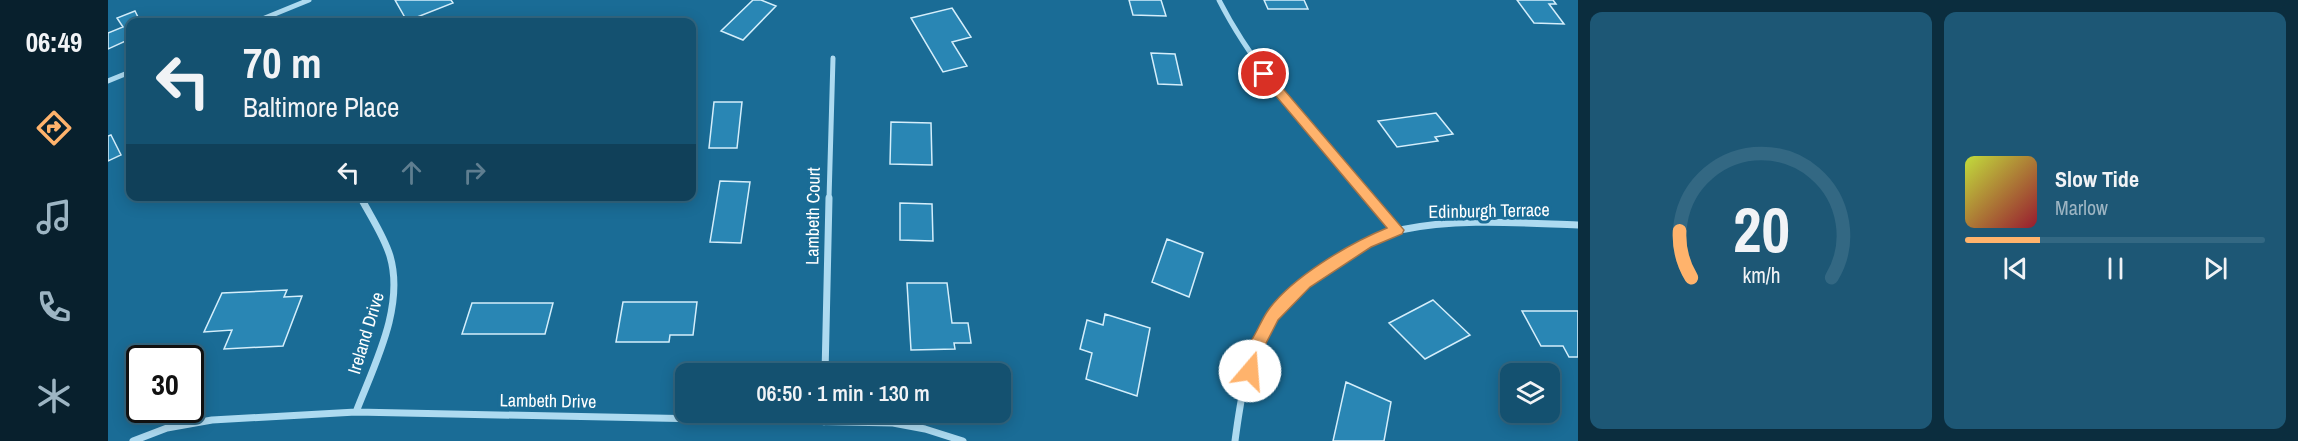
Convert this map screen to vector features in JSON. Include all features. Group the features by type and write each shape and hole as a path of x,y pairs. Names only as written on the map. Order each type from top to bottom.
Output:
{"street":[{"path":"265,18 309,0"},
{"path":"1219,0 1235,32 1264,74 1397,230"},
{"name":"Lambeth Court","path":"825,363 833,58"},
{"path":"108,81 126,74"},
{"name":"Ireland Drive","path":"356,412 384,334 395,285 390,256 362,201"},
{"name":"Edinburgh Terrace","path":"1235,441 1254,352 1273,316 1305,283 1366,243 1397,230 1467,224 1578,225"},
{"name":"Lambeth Drive","path":"133,441 167,428 212,420 356,412 675,419"},
{"name":"Lambeth Drive","path":"893,423 926,429 963,441"}],"building":[{"path":"395,0 451,0 453,3 415,18 405,18"},
{"path":"753,0 761,0 776,6 743,40 721,31"},
{"path":"1129,0 1161,0 1166,16 1133,15"},
{"path":"1264,0 1304,0 1308,9 1268,9"},
{"path":"1517,0 1553,0 1556,4 1549,4 1564,24 1534,23"},
{"path":"952,8 971,37 952,42 967,66 943,72 911,18"},
{"path":"135,11 138,18 126,18 126,41 108,49 108,33 123,27 117,18"},
{"path":"1151,53 1175,54 1182,85 1158,84"},
{"path":"714,102 742,102 737,148 709,148"},
{"path":"1436,113 1453,134 1435,137 1438,141 1397,147 1378,121"},
{"path":"891,122 931,123 932,165 890,164"},
{"path":"111,135 121,155 108,161 108,136"},
{"path":"720,181 750,182 741,243 710,242"},
{"path":"900,203 932,204 933,241 900,240"},
{"path":"1167,239 1203,253 1189,297 1152,282"},
{"path":"907,283 947,283 952,323 968,323 971,343 954,343 955,349 911,350"},
{"path":"287,290 284,297 302,296 283,346 224,349 232,330 204,332 222,293"},
{"path":"1433,300 1470,335 1425,359 1389,323"},
{"path":"623,302 697,302 693,335 670,335 669,342 616,342"},
{"path":"472,303 553,303 545,334 462,334"},
{"path":"1522,311 1578,311 1578,357 1569,357 1563,346 1541,346"},
{"path":"1105,314 1150,328 1137,396 1086,379 1092,353 1080,349 1087,320 1103,325"},
{"path":"1346,382 1391,402 1384,441 1333,441"}],"route":[{"path":"1250,371 1254,352 1273,316 1305,283 1366,243 1397,230 1264,74"}]}
